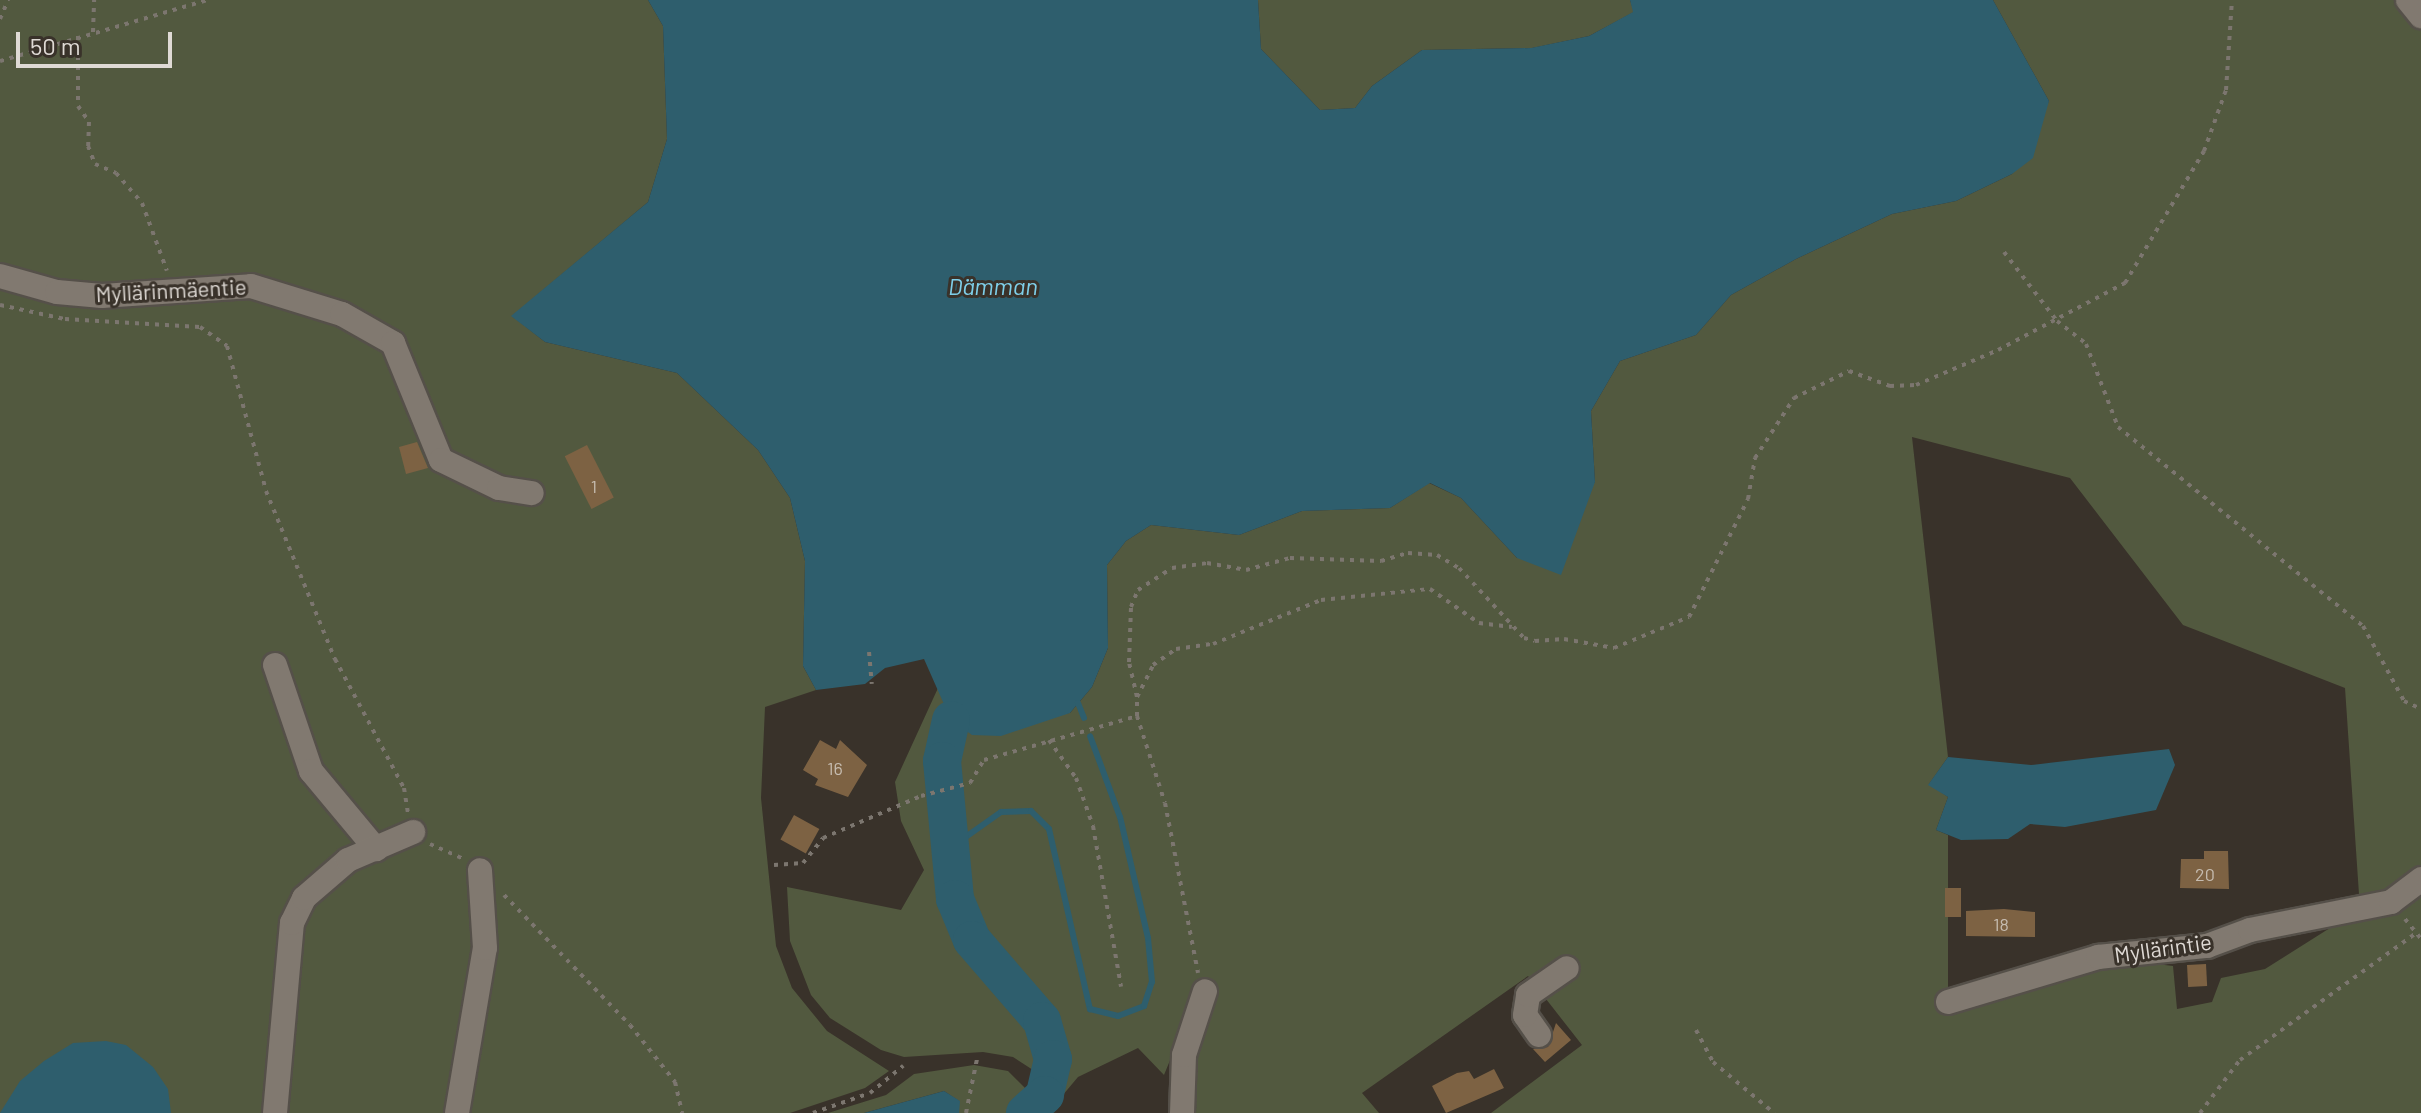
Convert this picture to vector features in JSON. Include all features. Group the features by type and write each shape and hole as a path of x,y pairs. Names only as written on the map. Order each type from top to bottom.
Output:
{"street":[{"path":"2408,0 2421,16"},
{"name":"Myllärinmäentie","path":"0,276 57,292 102,296 173,288 262,287 371,327 393,343 405,364 428,441 441,460 499,488 532,493"},
{"path":"275,665 311,771 376,849"},
{"path":"275,1113 292,923 325,874 413,832"},
{"path":"457,1113 485,948 480,870"},
{"name":"Myllärintie","path":"1948,1002 2098,957 2207,946 2262,927 2391,902 2421,879"},
{"path":"1539,1035 1525,1015 1528,995 1567,968"},
{"path":"1182,1113 1184,1055 1205,991"}],"path":[{"path":"0,19 8,0"},
{"path":"93,32 94,0"},
{"path":"0,61 207,0"},
{"path":"1205,991 1151,742 1137,716 1137,697 1129,662 1131,607 1138,590 1172,568 1207,563 1246,570 1290,558 1381,561 1408,553 1437,555 1459,568 1512,627 1535,641 1564,639 1614,648 1689,617 1748,499 1755,458 1794,398 1849,371 1890,386 1916,385 2057,321 2125,283 2204,151 2226,90 2232,0"},
{"path":"78,36 78,106 89,122 88,146 95,164 116,173 142,203 173,288"},
{"path":"2004,252 2057,321 2086,344 2118,427 2363,626 2404,701 2421,709"},
{"path":"0,305 65,319 200,327 227,346 266,491 335,659 404,788 413,832 480,870 630,1025 675,1082 682,1113"},
{"path":"1137,697 1153,665 1176,649 1213,644 1321,600 1430,589 1472,613 1479,623 1512,627"},
{"path":"869,652 872,684"},
{"path":"774,865 803,863 823,838 921,796 970,783 984,760 1137,716"},
{"path":"1049,740 1076,778 1093,826 1121,987"},
{"path":"2200,1113 2240,1060 2416,933"},
{"path":"1696,1030 1713,1062 1774,1113"},
{"path":"966,1113 977,1059"},
{"path":"813,1113 870,1093 903,1066"}],"green space":[{"path":"0,0 648,0 663,26 667,139 648,202 512,316 545,342 677,373 758,450 790,498 805,561 803,666 816,690 765,707 761,798 776,946 792,988 827,1031 889,1071 865,1088 790,1113 0,1113"},
{"path":"1258,0 1630,0 1634,12 1589,36 1532,48 1422,50 1372,86 1355,108 1320,110 1261,49"},
{"path":"1993,0 2421,0 2421,1113 1491,1113 1582,1045 1528,976 1362,1093 1379,1113 1193,1113 1189,1093 1201,985 1164,1075 1138,1048 1078,1077 1057,1102 1033,1070 1013,1057 983,1052 904,1057 881,1050 830,1018 811,995 790,941 787,887 901,910 924,870 901,821 895,782 938,688 951,720 1070,713 1092,687 1108,648 1107,565 1126,541 1151,525 1239,535 1302,511 1390,508 1429,483 1461,498 1517,558 1595,482 1591,411 1620,361 1696,335 1731,295 1796,259 1892,214 1956,201 2012,174 2049,101","holes":["1912,437 2070,478 2183,625 2345,688 2360,909 2265,969 2221,978 2212,1002 2177,1009 2173,966 2098,957 1948,1001 1948,835 1936,830 1948,797 1929,784 1948,757"]},
{"path":"974,1065 1008,1071 1050,1113 959,1113 959,1101 944,1091 864,1113 828,1113 886,1095 914,1074"}],"water":[{"name":"Dämman","path":"648,0 1258,0 1261,49 1320,110 1355,108 1372,86 1422,50 1531,48 1589,36 1633,12 1630,0 1993,0 2049,101 2033,158 2012,174 1956,201 1892,214 1796,259 1731,295 1696,335 1620,361 1591,411 1595,482 1561,575 1517,558 1461,498 1430,483 1390,508 1302,511 1239,535 1151,525 1126,541 1107,565 1108,648 1092,687 1070,713 1001,736 972,735 951,720 924,659 885,668 865,684 816,690 803,666 805,561 790,498 758,450 677,373 545,342 511,316 648,202 667,139 663,26"},
{"path":"2169,749 2175,765 2156,810 2065,827 2030,824 2008,839 1961,840 1936,830 1948,797 1928,785 1948,757 2031,765"},
{"path":"106,1041 126,1045 153,1067 168,1089 171,1113 0,1113 20,1081 44,1061 73,1043"},
{"path":"944,1091 960,1101 959,1113 864,1113"}],"building":[{"path":"417,442 428,468 406,474 399,447"},
{"path":"587,445 614,498 592,509 565,456"},
{"path":"820,740 836,749 840,740 867,765 848,797 815,785 818,779 803,770"},
{"path":"794,815 819,829 806,854 780,839"},
{"path":"2204,851 2228,851 2229,889 2180,888 2181,859 2204,859"},
{"path":"1945,888 1961,888 1961,917 1945,917"},
{"path":"2004,909 2035,912 2035,937 1966,936 1966,911"},
{"path":"2206,964 2207,986 2188,987 2187,965"},
{"path":"1556,1023 1571,1040 1545,1062 1533,1049 1548,1047"},
{"path":"1494,1069 1504,1088 1446,1113 1432,1086 1457,1073 1469,1071 1474,1079"}],"waterway":[{"path":"1078,703 1084,718"},
{"path":"951,720 942,761 955,899 972,940 1042,1021 1053,1059 1045,1095 1025,1113"},
{"path":"953,846 1001,812 1031,811 1049,829 1090,1009 1118,1016 1144,1006 1152,982 1148,938 1120,817 1090,736"}]}
